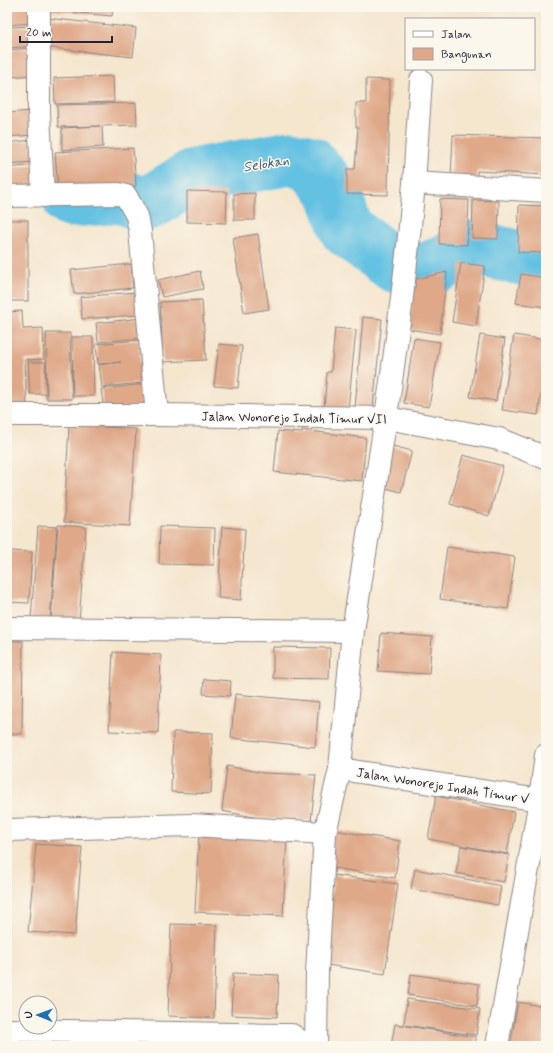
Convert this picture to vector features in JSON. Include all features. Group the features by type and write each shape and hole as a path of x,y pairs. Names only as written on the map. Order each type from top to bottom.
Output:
{"street":[{"path":"39,7 39,112 43,196"},
{"path":"316,1046 316,973 325,833 340,768 353,631 386,418 404,286 414,184 421,80"},
{"path":"414,184 546,191"},
{"path":"7,196 119,194 130,202 140,231 156,415"},
{"name":"Jalan Wonorejo Indah Timur VII","path":"7,415 386,418 499,439 546,458"},
{"path":"7,628 353,631"},
{"path":"497,1046 543,800 546,755"},
{"name":"Jalan Wonorejo Indah Timur V","path":"340,768 543,800"},
{"path":"7,830 192,825 325,833"},
{"path":"7,1030 292,1035 307,1046"}],"building":[{"path":"7,7 33,7 34,23 7,25"},
{"path":"44,7 113,7 112,16 44,10"},
{"path":"47,18 136,28 133,57 43,47"},
{"path":"36,26 37,46 7,48 7,27"},
{"path":"33,48 35,75 7,77 7,50"},
{"path":"113,76 114,102 55,104 54,78"},
{"path":"366,79 390,80 388,195 347,194 347,169 355,169 358,127 356,127 356,103 366,103"},
{"path":"136,103 137,125 102,126 103,147 62,150 62,128 100,126 58,127 57,105"},
{"path":"32,111 34,135 7,137 7,113"},
{"path":"453,135 546,138 546,175 477,171 477,180 451,179"},
{"path":"32,140 34,162 7,164 7,143"},
{"path":"133,148 136,186 58,190 55,152"},
{"path":"35,165 37,188 7,191 7,168"},
{"path":"187,191 227,192 226,223 187,222"},
{"path":"255,193 255,220 234,220 234,194"},
{"path":"440,199 469,200 467,245 439,244"},
{"path":"473,200 499,201 498,239 472,238"},
{"path":"519,205 546,206 546,243 544,242 543,253 518,252"},
{"path":"7,220 28,220 28,301 7,301"},
{"path":"258,234 269,309 244,313 233,238"},
{"path":"461,263 485,266 476,326 452,322"},
{"path":"131,264 133,288 74,294 71,270"},
{"path":"200,271 203,289 162,297 158,280"},
{"path":"447,272 440,334 408,329 416,279"},
{"path":"521,274 546,278 546,307 516,303"},
{"path":"136,292 138,315 82,319 80,297"},
{"path":"202,300 206,360 163,362 160,302"},
{"path":"22,311 23,329 43,328 44,359 25,360 27,408 7,409 7,312"},
{"path":"363,317 382,319 373,408 355,407"},
{"path":"142,318 143,338 98,342 96,323"},
{"path":"335,328 356,330 348,410 324,408 327,372 331,372"},
{"path":"46,333 70,333 72,399 47,399"},
{"path":"480,335 505,339 496,401 470,397"},
{"path":"514,335 546,340 546,363 538,415 502,410"},
{"path":"72,337 93,337 94,396 73,396"},
{"path":"414,338 440,342 429,407 404,403"},
{"path":"139,340 142,383 102,387 99,365 121,362 98,364 96,344"},
{"path":"219,344 242,346 238,388 214,386"},
{"path":"28,362 45,362 46,394 30,394"},
{"path":"145,384 148,405 104,411 101,389"},
{"path":"69,425 136,429 130,526 64,522"},
{"path":"302,430 366,438 362,481 274,472 278,431 302,433"},
{"path":"389,445 412,451 401,492 378,486"},
{"path":"463,455 503,466 489,516 450,504"},
{"path":"58,525 86,527 79,622 51,620"},
{"path":"38,526 57,527 50,620 31,619"},
{"path":"160,526 215,528 214,565 159,564"},
{"path":"222,527 245,529 241,600 218,598"},
{"path":"447,547 515,557 508,609 440,599"},
{"path":"10,551 32,552 29,603 7,602"},
{"path":"381,633 432,637 429,674 378,671"},
{"path":"7,641 23,641 22,734 7,734"},
{"path":"273,647 330,648 329,679 273,678"},
{"path":"113,652 161,655 158,733 109,731"},
{"path":"204,679 231,681 230,696 203,694"},
{"path":"235,694 319,702 315,747 231,738"},
{"path":"173,732 213,733 211,794 171,792"},
{"path":"227,766 264,773 316,775 311,821 259,818 222,811"},
{"path":"436,796 514,812 507,854 428,839"},
{"path":"334,830 400,841 395,878 328,867"},
{"path":"199,832 287,836 283,916 195,912"},
{"path":"36,844 82,847 75,935 28,932"},
{"path":"461,846 509,855 504,882 456,873"},
{"path":"415,869 501,886 498,905 411,889"},
{"path":"334,875 398,884 385,974 321,964"},
{"path":"171,924 217,925 214,1018 168,1016"},
{"path":"233,973 279,975 277,1017 231,1015"},
{"path":"411,974 479,984 477,1006 408,995"},
{"path":"407,999 480,1009 476,1035 404,1025"},
{"path":"518,1002 546,1007 546,1046 510,1046"},
{"path":"395,1024 476,1037 475,1046 391,1046"}],"waterway":[{"name":"Selokan","path":"70,200 122,196 141,205 153,201 193,176 290,158 310,163 332,189 347,230 394,265 425,271 473,248 546,263"}]}
